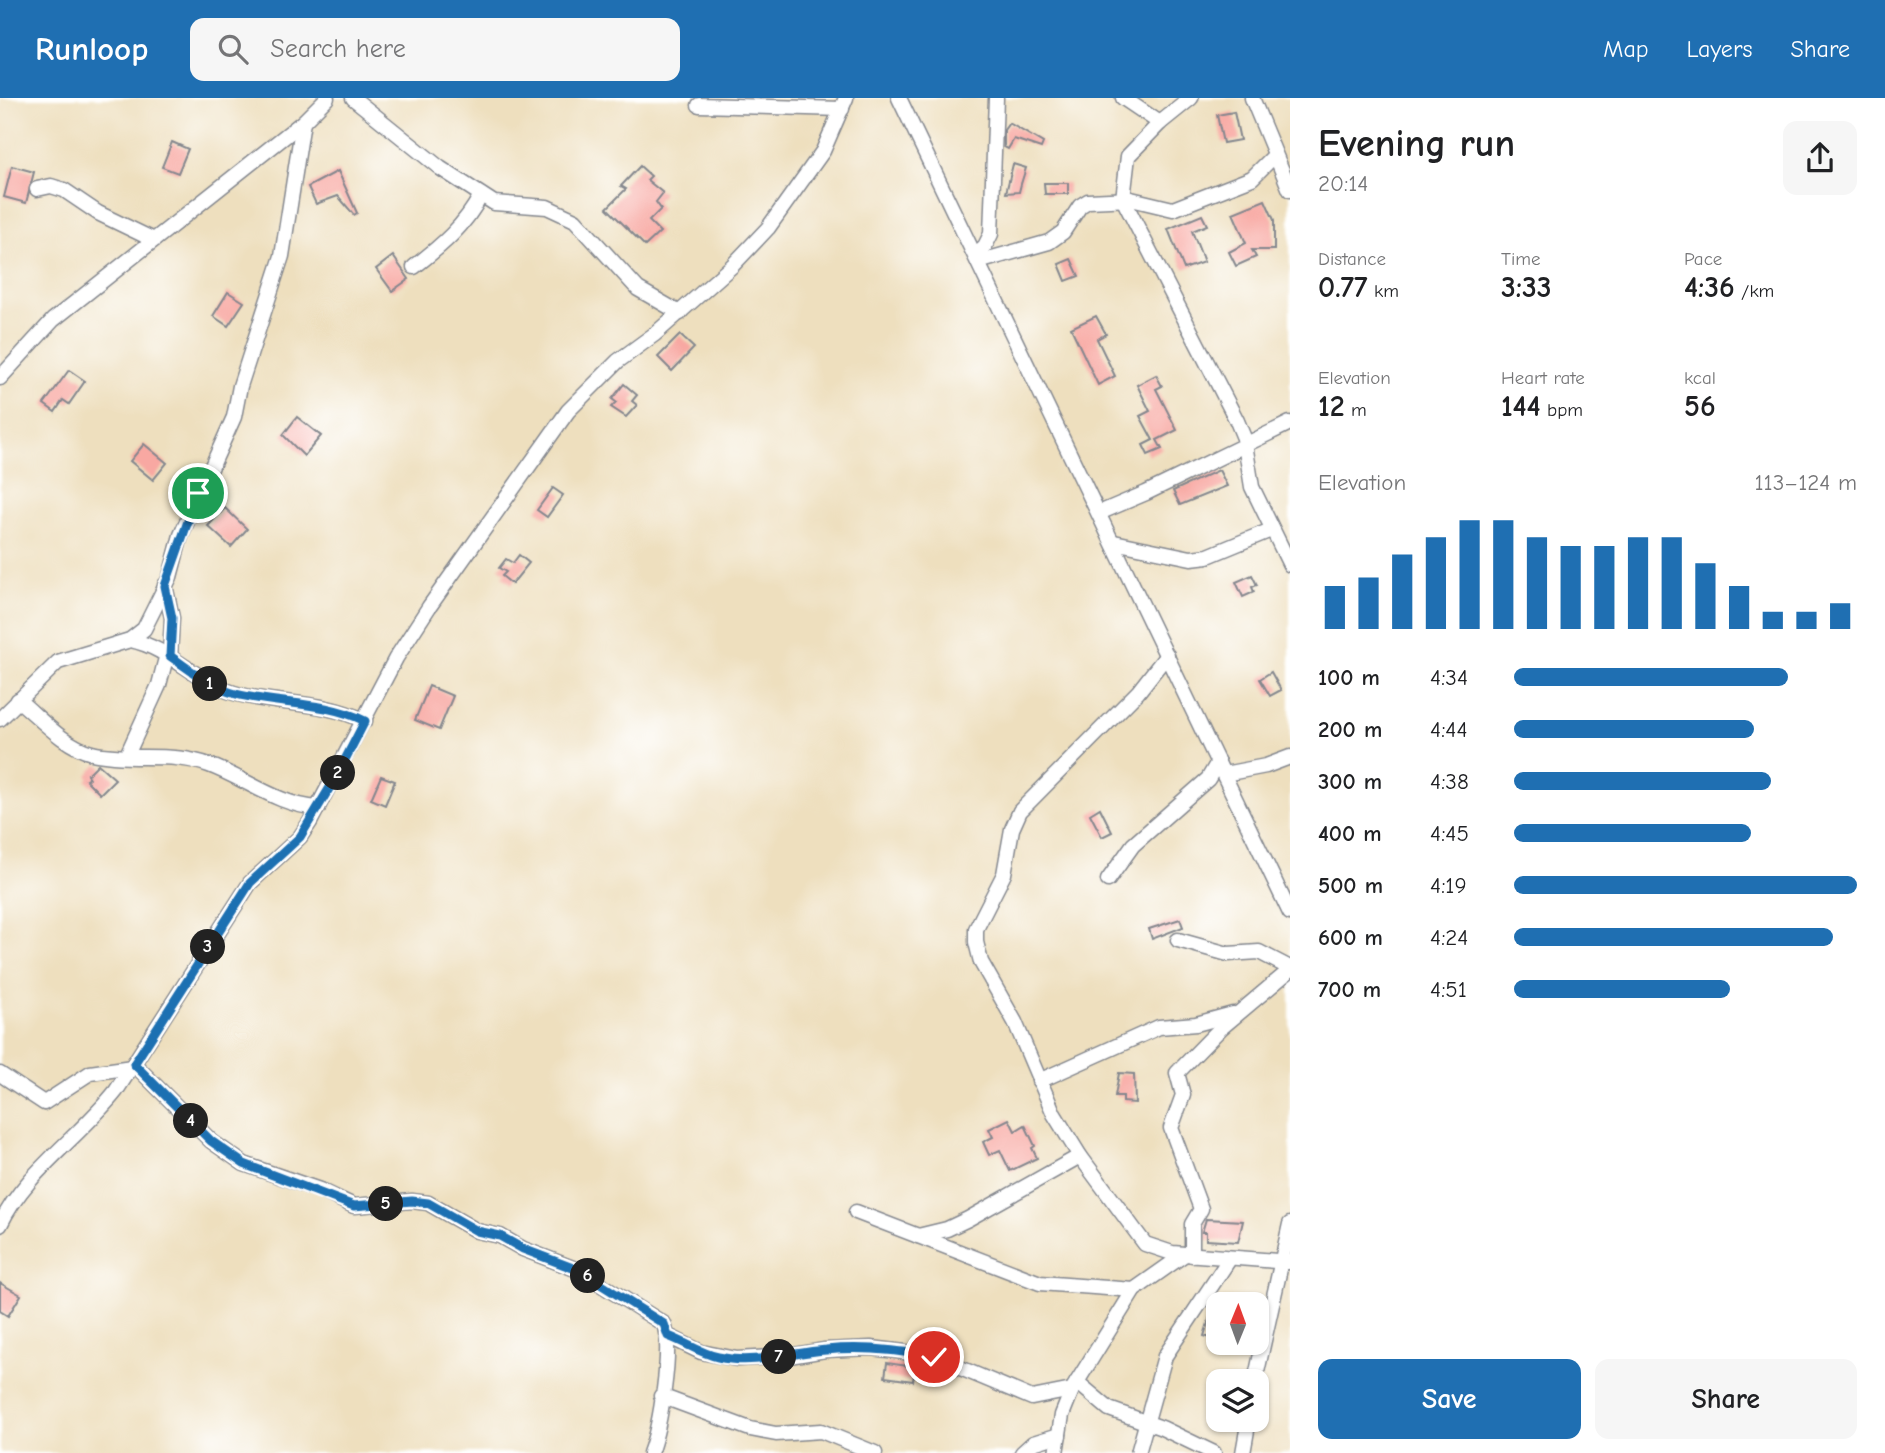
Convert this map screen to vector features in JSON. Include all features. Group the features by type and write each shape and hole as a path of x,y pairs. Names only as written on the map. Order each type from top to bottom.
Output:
{"street":[{"path":"0,377 53,320 303,122 327,98"},
{"path":"353,98 440,168 494,203 547,208 575,220 638,289 680,313"},
{"path":"899,98 1290,913"},
{"path":"977,258 991,234 996,98"},
{"path":"1123,98 1160,123"},
{"path":"1191,98 1160,123 1128,156 1123,199 1222,389 1245,443 1252,487 1290,565"},
{"path":"1252,98 1290,190"},
{"path":"0,1226 12,1201 96,1116 133,1065 250,883 300,837 365,721 396,658 568,411 618,361 680,313 732,266 768,228 823,151 844,103 699,105"},
{"path":"0,719 58,662 130,640 144,629 165,586 198,493 234,417 240,386 282,256 303,122"},
{"path":"977,258 1049,242 1070,225 1083,203 1123,199 1160,207 1182,207 1252,178 1274,156"},
{"path":"37,189 51,187 64,190 98,213 153,240"},
{"path":"414,267 454,233 472,213 481,195"},
{"path":"1099,513 1146,494 1290,422"},
{"path":"1114,542 1191,558 1208,556 1271,530"},
{"path":"127,755 159,685 169,655 172,618 165,586"},
{"path":"130,640 146,643 169,655 214,686 236,694 309,703 365,721"},
{"path":"1167,655 1138,692 1020,811 1012,829 1004,873 976,929 981,962 1015,1021 1054,1114 1080,1156 1145,1244 1160,1251 1189,1255 1285,1262"},
{"path":"18,701 68,741 92,753 207,764 296,806 318,808"},
{"path":"1108,880 1133,845 1221,768 1266,766 1290,757"},
{"path":"1178,940 1228,954 1259,952 1290,969 1238,1013 1177,1073 1182,1100 1174,1114 1171,1128 1202,1209 1192,1224 1189,1255"},
{"path":"1038,1081 1159,1027 1196,1024 1238,1013"},
{"path":"0,1074 44,1103 52,1101 78,1078 90,1073 133,1065"},
{"path":"133,1065 211,1141 244,1164 354,1206 412,1201 428,1203 477,1231 500,1236 523,1249 578,1270 664,1324 668,1336 659,1427 650,1453"},
{"path":"917,1236 947,1229 968,1219 1080,1156"},
{"path":"856,1212 1040,1283 1134,1290"},
{"path":"1258,1369 1285,1262 1290,1224"},
{"path":"1056,1453 1062,1415 1075,1386 1134,1290 1189,1255"},
{"path":"1138,1453 1165,1356 1230,1258"},
{"path":"668,1336 709,1354 737,1359 871,1348 905,1352 934,1357 1032,1398 1075,1386"},
{"path":"1075,1386 1103,1406 1214,1453"},
{"path":"661,1396 750,1429 776,1434 821,1431 875,1453"},
{"path":"1243,1453 1247,1432"},
{"path":"1022,1453 1033,1443 1059,1435"}],"building":[{"path":"1234,112 1240,140 1223,143 1217,115"},
{"path":"1009,123 1043,143 1041,148 1014,139 1008,149 1004,147 1004,130"},
{"path":"172,142 188,149 178,173 162,167"},
{"path":"1013,164 1026,168 1019,192 1006,193"},
{"path":"12,166 34,172 26,203 4,197"},
{"path":"640,166 651,176 647,180 663,193 656,202 661,209 649,221 660,232 645,246 607,208 626,189 621,186"},
{"path":"338,171 357,213 354,215 338,196 316,204 308,187"},
{"path":"1044,183 1068,183 1068,194 1045,194"},
{"path":"1265,200 1274,220 1274,250 1252,250 1256,257 1236,266 1229,252 1246,243 1233,213"},
{"path":"1202,215 1207,225 1192,231 1204,262 1184,269 1168,229"},
{"path":"393,256 409,279 392,291 376,269"},
{"path":"1071,259 1079,276 1066,281 1059,264"},
{"path":"228,292 244,302 228,326 213,316"},
{"path":"1096,316 1106,334 1097,339 1115,376 1098,385 1071,328"},
{"path":"680,335 694,348 672,371 658,357"},
{"path":"69,370 85,381 69,404 63,400 55,412 44,404"},
{"path":"1156,375 1162,386 1156,389 1177,430 1157,440 1162,449 1148,455 1143,445 1153,440 1140,416 1150,411 1137,385"},
{"path":"624,384 637,395 632,401 637,405 626,417 611,407 616,402 612,399"},
{"path":"297,417 321,436 304,456 283,435"},
{"path":"144,444 167,463 153,480 130,461"},
{"path":"1219,470 1227,486 1180,505 1173,491"},
{"path":"553,488 563,495 547,517 537,510"},
{"path":"225,508 247,529 231,547 208,526"},
{"path":"519,555 529,563 512,584 502,576 506,572 499,568 506,559 513,563"},
{"path":"1252,575 1257,585 1252,587 1254,592 1243,597 1236,582"},
{"path":"1271,672 1281,690 1270,696 1260,679"},
{"path":"429,686 453,696 439,730 415,720"},
{"path":"98,764 115,779 100,794 86,780 89,778 87,775"},
{"path":"381,776 395,781 385,805 371,799"},
{"path":"1100,808 1112,832 1102,837 1090,814"},
{"path":"1180,919 1183,927 1152,939 1149,929"},
{"path":"1119,1073 1134,1074 1135,1103 1123,1102 1123,1096 1115,1096"},
{"path":"1009,1119 1015,1131 1025,1125 1035,1146 1032,1148 1037,1158 1010,1171 1000,1150 989,1155 983,1142 993,1137 989,1129"},
{"path":"1206,1219 1243,1221 1238,1242 1206,1240 1206,1232 1202,1232"},
{"path":"0,1283 21,1295 8,1316 0,1311"},
{"path":"887,1363 915,1367 913,1381 885,1377"}],"route":[{"path":"198,493 165,586 172,618 170,656 198,677 236,694 309,703 365,721 335,779 300,837 250,883 134,1064 170,1097 211,1141 244,1164 320,1190 354,1206 412,1201 428,1203 477,1231 508,1239 523,1249 542,1254 578,1270 664,1324 668,1336 701,1352 717,1357 764,1359 825,1350 871,1348 934,1357"}]}
